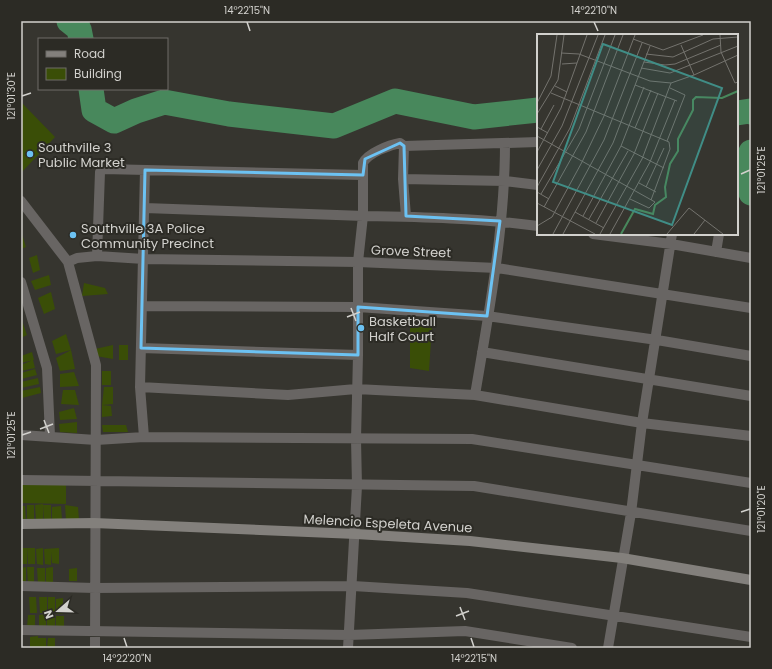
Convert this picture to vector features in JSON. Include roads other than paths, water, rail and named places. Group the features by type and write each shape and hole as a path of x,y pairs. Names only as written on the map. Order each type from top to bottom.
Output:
{"street":[{"path":"348,648 356,534 358,262 363,216 363,163 365,159 397,143 404,146 537,142"},
{"path":"475,395 496,268 505,180 505,143"},
{"path":"404,146 403,179 406,216"},
{"path":"97,256 100,172 106,169 363,175"},
{"path":"144,437 140,387 145,170"},
{"path":"403,179 505,180 537,185"},
{"path":"21,201 68,262 96,365 96,440 94,482 96,588 95,648"},
{"path":"145,208 363,216 406,216 500,221 537,226"},
{"path":"609,235 625,236 751,258"},
{"path":"608,648 622,558 631,513 642,423 657,340 672,235"},
{"path":"716,252 719,235"},
{"name":"Grove Street","path":"68,262 77,258 97,256 144,259 358,262 496,268 751,308"},
{"path":"21,282 47,368 50,436"},
{"path":"142,306 358,307 488,316 657,340 751,356"},
{"path":"141,348 358,354"},
{"path":"482,352 649,381 751,396"},
{"path":"140,387 288,395 356,389 475,395 642,423 751,436"},
{"path":"21,435 96,440 144,437 472,439 751,483"},
{"path":"21,480 357,486 474,486 631,513 751,531"},
{"name":"Melencio Espeleta Avenue","path":"21,524 94,523 356,534 470,541 622,558 751,580"},
{"path":"21,586 96,588 353,586 467,593 751,637"},
{"path":"21,630 349,635 465,631 572,648"}],"waterway":[{"path":"69,21 79,29 81,38"},
{"path":"91,90 94,110 114,121 136,111 164,102 229,114 334,126 395,101 474,117 537,110"},
{"path":"738,113 751,112"},
{"path":"751,152 747,182 751,193"}],"place":[{"name":"Southville 3 Public Market","path":"30,154"},
{"name":"Southville 3A Police Community Precinct","path":"73,235"},
{"name":"Basketball Half Court","path":"361,328"}]}
